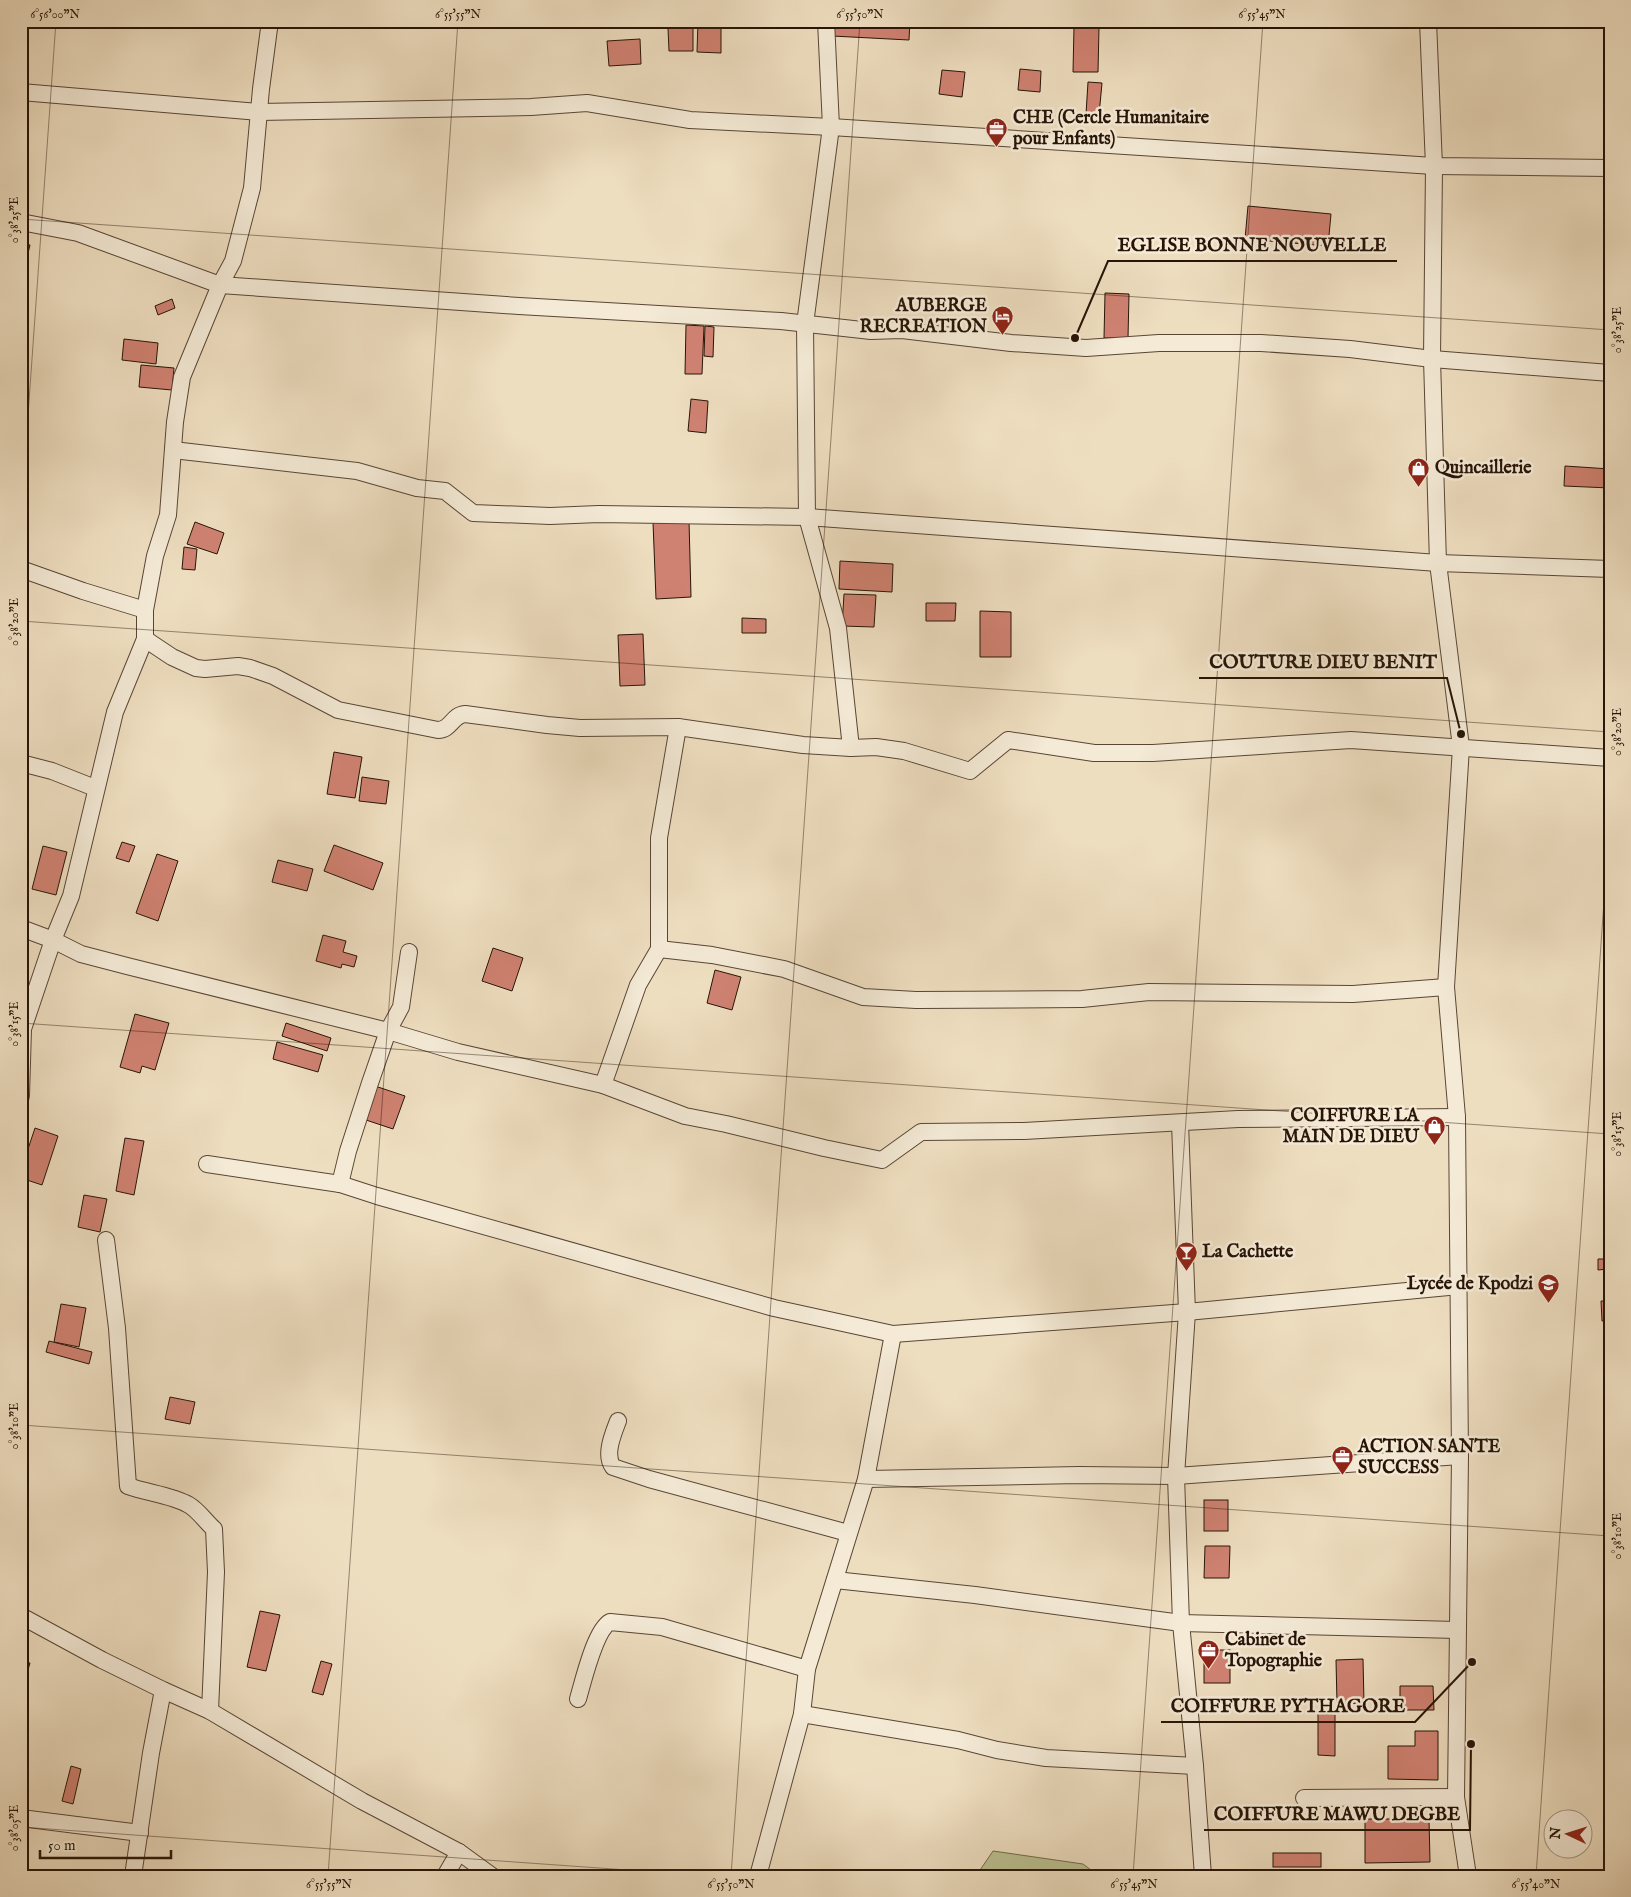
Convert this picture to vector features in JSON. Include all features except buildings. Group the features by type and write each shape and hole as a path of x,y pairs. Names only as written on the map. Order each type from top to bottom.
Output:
{"street":[{"path":"21,1096 23,1030 74,882 95,788 115,712 145,639 145,610 155,556 168,515 177,400 182,377 220,285 233,261 252,188 270,21"},
{"path":"826,21 831,126 805,324 808,517 838,628 851,748"},
{"path":"1428,21 1434,166 1432,359 1438,563 1461,747 1446,987 1457,1117 1460,1456 1456,1797 1468,1876"},
{"path":"21,92 259,112 350,112 531,107 587,102 690,120 831,126 1434,166 1610,168"},
{"path":"21,222 78,233 220,285 805,324 872,331 902,330 1011,343 1086,348 1159,344 1260,343 1350,349 1432,359 1610,373"},
{"path":"173,450 357,472 418,488 445,491 473,513 550,516 599,514 808,517 1438,563 1610,569"},
{"path":"21,569 145,610"},
{"path":"145,639 172,657 196,668 238,666 250,668 273,676 338,710 438,730 446,728 456,716 466,714 580,728 678,727 802,745 851,748 876,747 904,751 970,771 1008,740 1094,753 1153,753 1351,740 1610,758"},
{"path":"603,1085 638,985 659,949 659,838 678,727"},
{"path":"21,764 52,771 95,788"},
{"path":"21,928 53,940 81,954 118,964 388,1031 458,1052 603,1085 685,1116 882,1160 921,1132 1024,1131 1238,1119 1457,1117"},
{"path":"659,949 712,955 784,970 863,997 916,1000 987,998 1082,999 1149,992 1353,994 1446,987"},
{"path":"340,1184 348,1152 388,1031 401,1007 409,952"},
{"path":"1180,1123 1187,1312 1176,1476 1181,1623 1195,1766 1202,1876"},
{"path":"207,1164 340,1184 774,1308 893,1334 1187,1312 1459,1286"},
{"path":"106,1240 117,1328 128,1486 148,1493 170,1497 190,1505 214,1530 216,1572 210,1711"},
{"path":"758,1876 802,1714 806,1669 866,1479 893,1334"},
{"path":"618,1421 613,1433 609,1458 613,1467 650,1479 760,1507 848,1533"},
{"path":"866,1479 1078,1475 1176,1476 1460,1456"},
{"path":"835,1580 974,1595 1181,1623 1457,1630"},
{"path":"21,1616 163,1690 210,1711 362,1801 459,1852 492,1876"},
{"path":"578,1699 601,1629 610,1622 662,1627 806,1669"},
{"path":"133,1876 151,1754 163,1690"},
{"path":"802,1714 948,1738 997,1750 1046,1758 1195,1766"},
{"path":"1304,1798 1456,1797"},
{"path":"21,1818 140,1833"},
{"path":"445,1876 459,1852"}],"green space":[{"path":"993,1851 1083,1864 1099,1876 976,1876"}],"place":[{"name":"CHE (Cercle Humanitaire pour Enfants)","path":"997,147"},
{"name":"AUBERGE RECREATION","path":"1003,335"},
{"name":"EGLISE BONNE NOUVELLE","path":"1075,338"},
{"name":"Quincaillerie","path":"1419,487"},
{"name":"COUTURE DIEU BENIT","path":"1461,734"},
{"name":"COIFFURE LA MAIN DE DIEU","path":"1435,1145"},
{"name":"La Cachette","path":"1186,1271"},
{"name":"Lycée de Kpodzi","path":"1549,1303"},
{"name":"ACTION SANTE SUCCESS","path":"1342,1476"},
{"name":"COIFFURE PYTHAGORE","path":"1472,1662"},
{"name":"Cabinet de Topographie","path":"1209,1669"},
{"name":"COIFFURE MAWU DEGBE","path":"1471,1744"}]}
